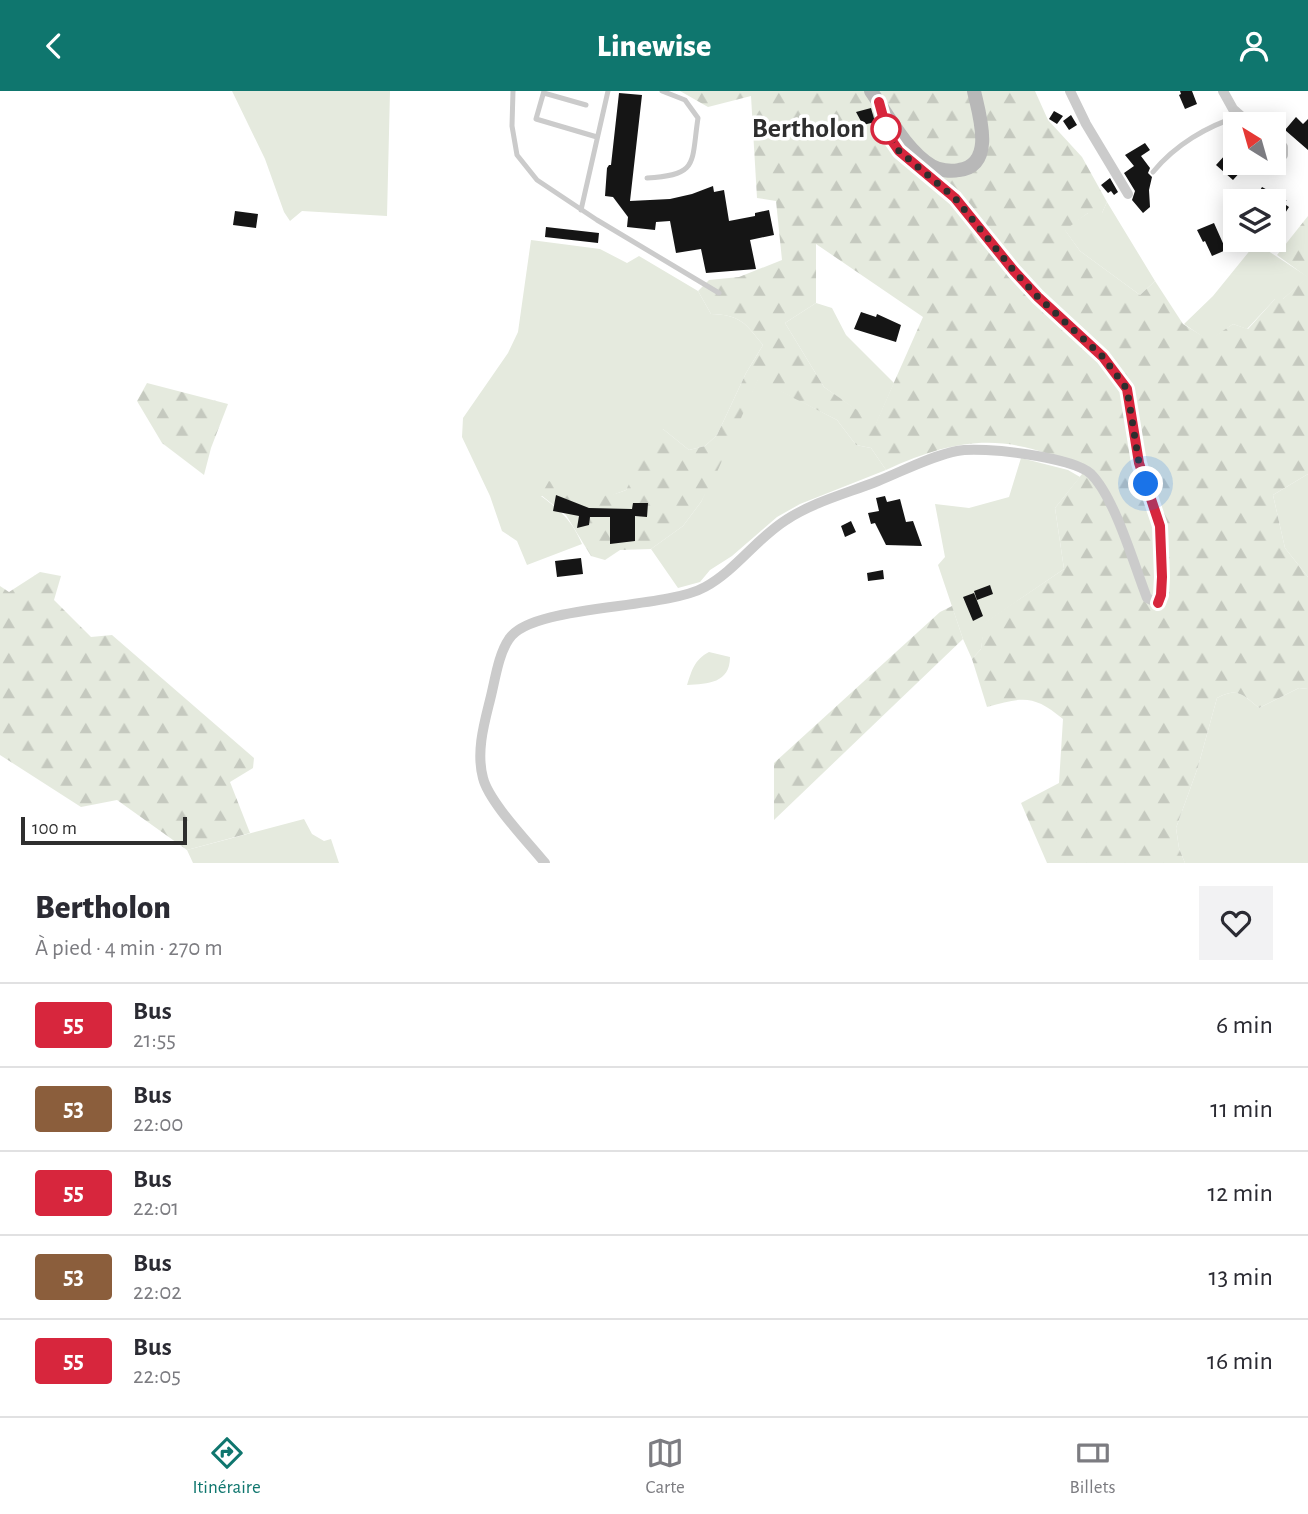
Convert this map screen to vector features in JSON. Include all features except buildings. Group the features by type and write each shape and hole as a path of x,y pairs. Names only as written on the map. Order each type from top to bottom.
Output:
{"street":[{"path":"875,95 889,119 920,156 933,166 957,171 972,164 982,145 975,91"},
{"path":"1070,91 1086,124 1128,194"},
{"path":"1223,91 1236,112"},
{"path":"545,863 494,799 483,779 481,767 483,727 507,641 518,629 532,622 663,599 702,589 720,578 770,530 799,512 958,450 998,451 1049,458 1089,472 1107,493 1147,598 1158,603 1162,577 1160,526 1139,463 1127,389 1103,357 1014,271 955,198 899,151 888,135 875,95"}],"lane":[{"path":"513,91 512,126 517,155 537,180 719,293"},
{"path":"581,209 608,91"},
{"path":"647,178 668,177 683,172 691,165 698,118 685,100 662,91"},
{"path":"586,105 544,92 536,119 597,137"},
{"path":"1153,172 1167,155 1223,123"}],"green space":[{"path":"232,91 390,91 387,216 302,211 290,221 284,212 265,159"},
{"path":"680,91 1035,91 1048,120 1082,157 1107,202 1102,213 1088,213 1065,230 1080,251 1140,295 1155,281 1183,324 1209,340 1233,324 1248,329 1275,299 1283,299 1307,277 1277,255 1286,252 1286,244 1308,216 1308,474 1273,495 1285,548 1308,577 1308,689 1299,688 1259,708 1240,694 1230,693 1217,698 1198,767 1176,828 1185,863 1047,863 1021,803 1059,783 1063,719 1044,705 1027,700 987,707 972,659 981,649 984,623 1064,569 1055,508 1086,469 1033,449 986,443 939,450 886,470 871,448 856,445 837,420 758,380 701,502 683,526 651,549 620,550 605,560 591,556 566,515 541,495 549,481 587,495 605,496 626,490 656,431 663,429 689,450 705,446 717,435 746,373 763,345 736,318 711,314 698,291 709,280 739,277 782,260 776,201 757,198 751,96 708,107","holes":["816,244 923,317 876,423 824,387 785,323 816,303"]},
{"path":"1107,202 1155,281 1140,295 1080,251 1064,229 1088,213 1102,213"},
{"path":"531,240 600,249 627,263 639,256 698,291 711,314 736,318 752,331 763,345 746,373 717,435 705,446 689,450 663,429 626,490 610,496 541,496 565,517 582,544 527,565 517,541 502,531 490,496 462,437 463,418 508,353 518,332"},
{"path":"1249,252 1270,252 1308,277 1283,299 1275,299 1247,329 1233,324 1209,341 1184,324 1213,296"},
{"path":"816,303 832,308 846,335 894,383 876,424 824,387 785,323"},
{"path":"758,379 837,420 856,445 871,448 886,470 800,504 777,517 732,556 710,570 700,582 678,588 651,549 683,526 701,502"},
{"path":"147,383 228,404 204,475 162,443 137,401"},
{"path":"1021,458 1068,470 1080,477 1055,508 1064,569 985,623 981,649 972,659 938,565 945,557 935,504 969,508 1009,497"},
{"path":"1308,474 1308,577 1285,548 1273,495"},
{"path":"40,572 61,576 54,600 91,637 112,635 254,758 253,768 230,782 250,833 187,850 117,800 81,807 0,755 0,586 9,592"},
{"path":"952,606 963,639 774,820 774,763 940,612"},
{"path":"709,652 730,657 726,672 710,683 687,685 697,662"},
{"path":"1299,688 1308,689 1308,863 1185,863 1176,828 1198,767 1217,698 1230,693 1240,694 1259,708"},
{"path":"304,819 312,834 324,841 331,839 339,863 193,863 187,850"}],"bus line":[{"name":"55","path":"879,102 888,135 899,151 955,198 1014,271 1103,357 1127,389 1139,463 1160,526 1162,577 1158,603"}],"place":[{"name":"Bertholon","path":"886,129"}],"route":[{"path":"886,129 899,151 955,198 1014,271 1103,357 1127,389 1139,463 1146,484"}]}
